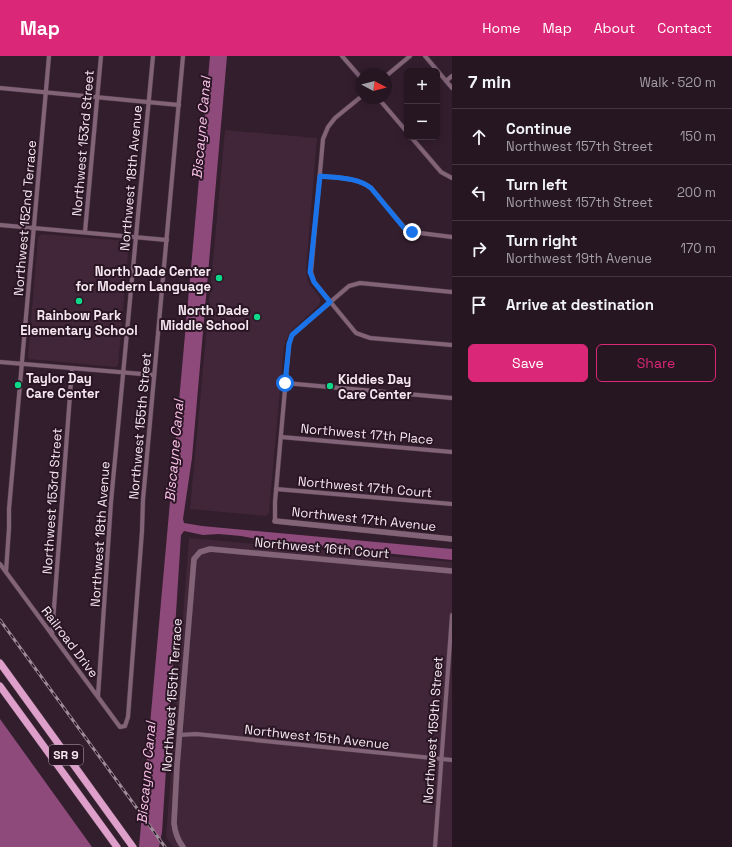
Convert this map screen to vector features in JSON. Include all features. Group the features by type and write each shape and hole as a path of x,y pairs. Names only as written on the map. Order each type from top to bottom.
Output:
{"main road":[{"name":"SR 9","path":"0,663 133,847"},
{"name":"SR 9","path":"0,686 117,847"}],"street":[{"name":"Northwest 152nd Terrace","path":"6,573 9,528 8,509 49,56"},
{"name":"Northwest 153rd Street","path":"85,232 96,97 101,56"},
{"name":"Northwest 18th Avenue","path":"98,696 111,502 153,56"},
{"name":"Northwest 155th Street","path":"125,726 128,717 143,500 183,56"},
{"path":"342,56 356,72"},
{"path":"392,71 410,56"},
{"path":"425,56 452,88"},
{"path":"446,81 452,76"},
{"path":"0,88 179,105"},
{"path":"356,101 335,118 328,127 323,138 310,272 314,282 356,333 370,338 452,345"},
{"path":"383,104 404,128"},
{"path":"414,140 441,172 452,178"},
{"path":"320,176 358,181 365,184 371,188 404,228 412,232 452,237"},
{"path":"0,225 167,240"},
{"path":"275,521 276,489 285,383 289,344 292,335 349,286 360,283 452,292"},
{"path":"0,362 154,375"},
{"name":"Northwest 153rd Street","path":"52,635 72,368"},
{"path":"285,383 452,398"},
{"name":"Northwest 17th Place","path":"281,437 452,452"},
{"name":"Northwest 17th Court","path":"276,489 452,504"},
{"name":"Northwest 17th Avenue","path":"275,521 452,539"},
{"name":"Northwest 16th Court","path":"194,559 200,552 210,549 452,571"},
{"name":"Northwest 155th Terrace","path":"183,847 174,832 174,823 179,735 194,559"},
{"name":"Railroad Drive","path":"0,564 98,696 115,722 120,727 125,726"},
{"name":"Northwest 159th Street","path":"435,847 452,615"},
{"name":"Northwest 15th Avenue","path":"179,735 196,734 452,760"}],"shaded area":[{"name":"North Dade Middle School","path":"225,130 317,138 306,270 308,282 320,298 320,302 319,305 290,332 284,345 269,513 266,516 190,509"},
{"name":"Rainbow Park Elementary School","path":"42,234 127,241 129,243 118,366 115,367 29,359 28,356 38,237"},
{"path":"189,538 452,562 452,847 173,847 166,837"}],"water":[{"name":"Biscayne Canal","path":"210,56 227,56 192,458 183,519 184,523 202,526 452,549 452,560 269,541 241,536 219,534 203,535 184,531 181,535 162,832 159,847 139,847"},
{"path":"0,719 92,847 0,847"}],"railway":[{"path":"0,620 165,847"}],"place":[{"name":"North Dade Center for Modern Language","path":"219,278"},
{"name":"Rainbow Park Elementary School","path":"79,301"},
{"name":"North Dade Middle School","path":"257,317"},
{"name":"Taylor Day Care Center","path":"18,385"},
{"name":"Kiddies Day Care Center","path":"330,386"}],"route":[{"path":"285,383 289,344 292,335 330,302 314,282 310,272 320,176 358,181 365,184 371,188 404,228 412,232"}]}
